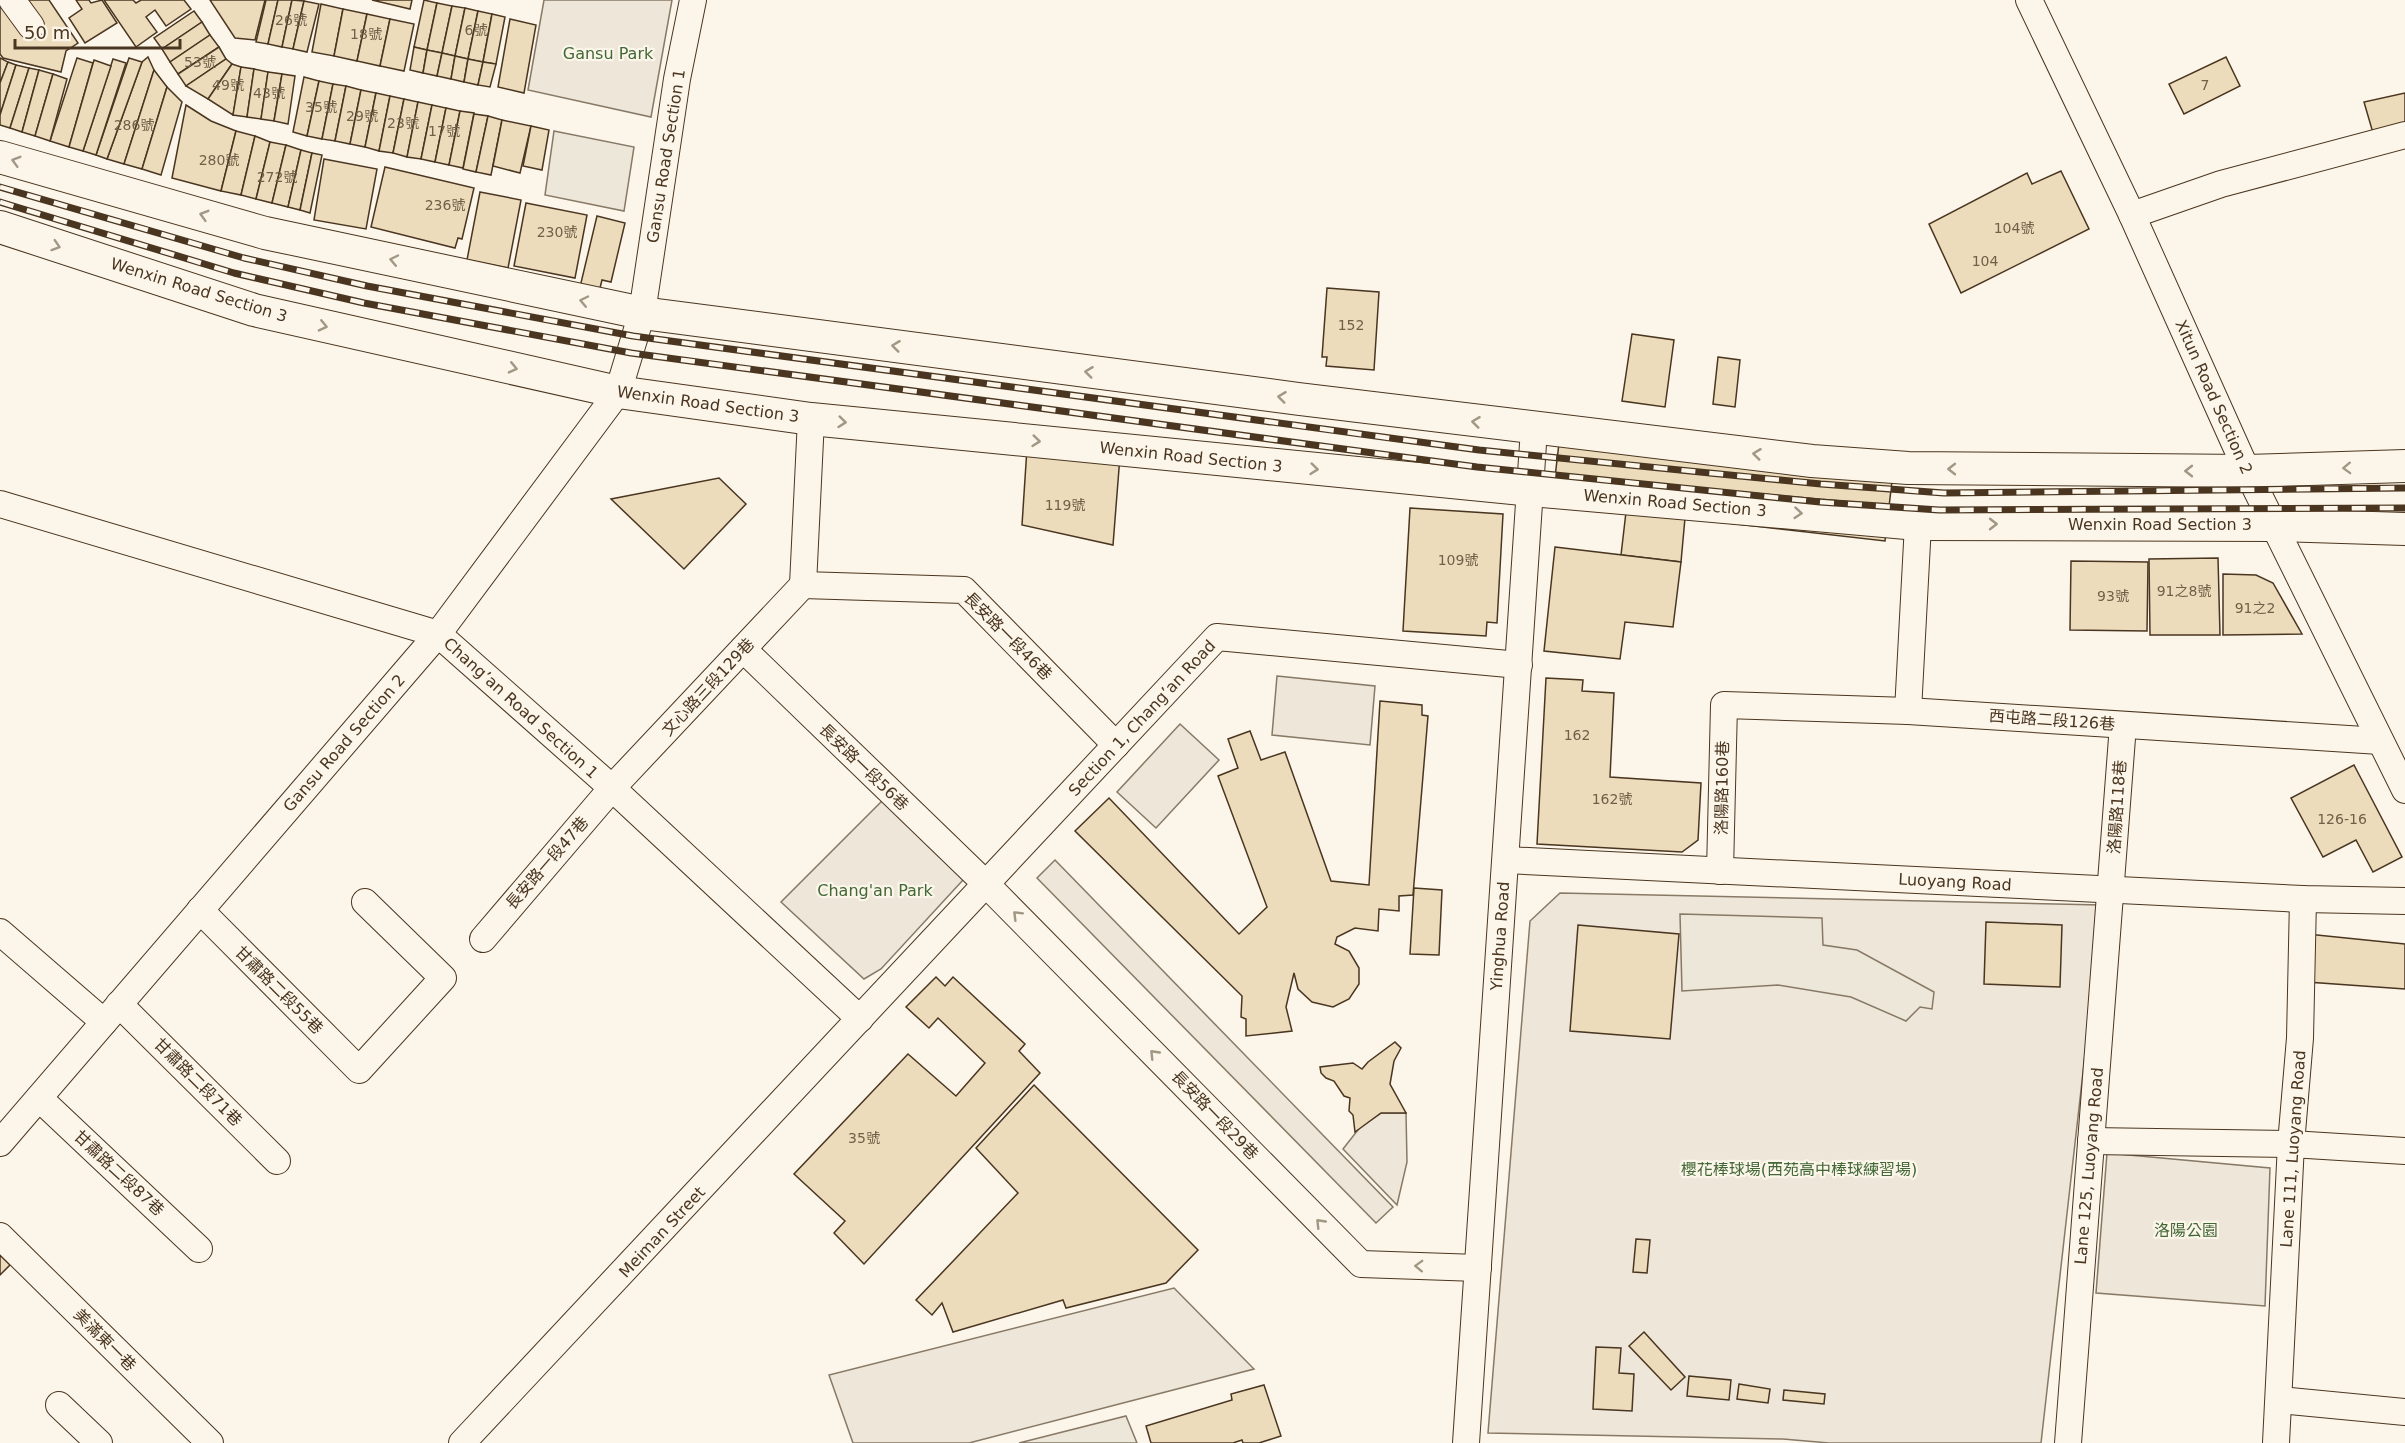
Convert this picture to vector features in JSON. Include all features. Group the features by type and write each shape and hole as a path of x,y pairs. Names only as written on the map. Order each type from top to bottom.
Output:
{"main road":[{"path":"0,157 265,233 642,313 1534,429 1812,460 1908,468 2247,471 2405,466"},
{"name":"Wenxin Road Section 3","path":"0,227 254,310 618,392 812,419 1531,490 1918,524 2274,525 2405,529"}],"street":[{"path":"12,0 31,26"},
{"name":"Gansu Road Section 1","path":"642,313 677,79 693,0"},
{"name":"Xitun Road Section 2","path":"2029,0 2132,215 2247,471 2405,790"},
{"path":"2132,215 2221,184 2405,135"},
{"name":"Gansu Road Section 2","path":"0,1143 438,634 618,392 642,313"},
{"path":"803,585 812,419"},
{"name":"Yinghua Road","path":"1466,1443 1534,429"},
{"name":"Chang’an Road Section 1","path":"0,504 438,634 612,788 860,1019"},
{"path":"1908,711 1918,524"},
{"name":"文心路三段129巷","path":"612,788 803,585"},
{"name":"長安路一段46巷","path":"803,585 964,590 1116,745"},
{"name":"Section 1, Chang’an Road","path":"860,1019 1217,637 1519,665"},
{"name":"長安路一段56巷","path":"743,650 986,884"},
{"name":"西屯路二段126巷","path":"1724,705 1908,711 2380,741"},
{"name":"洛陽路160巷","path":"1720,871 1724,705"},
{"name":"洛陽路118巷","path":"2111,890 2123,725"},
{"name":"長安路一段47巷","path":"483,939 612,788"},
{"name":"Luoyang Road","path":"1506,860 2303,899 2405,901"},
{"name":"長安路一段29巷","path":"986,884 1361,1264 1478,1268"},
{"name":"Lane 125, Luoyang Road","path":"2068,1443 2111,890"},
{"name":"Lane 111, Luoyang Road","path":"2276,1443 2280,1400 2291,1144 2300,1038 2303,899"},
{"name":"甘肅路二段55巷","path":"200,910 359,1071 443,978 365,902"},
{"name":"甘肅路二段71巷","path":"0,932 112,1013 277,1161"},
{"name":"Meiman Street","path":"462,1443 860,1019"},
{"name":"甘肅路二段87巷","path":"39,1098 199,1249"},
{"path":"2091,1141 2291,1144 2405,1151"},
{"name":"美滿東一巷","path":"0,1236 210,1443"},
{"path":"2280,1400 2405,1412"},
{"path":"59,1405 99,1443"}],"green space":[{"name":"Gansu Park","path":"544,0 672,0 651,117 528,90"},
{"path":"1277,676 1375,686 1370,745 1272,735"},
{"path":"1180,724 1219,760 1156,828 1117,792"},
{"name":"Chang'an Park","path":"887,796 962,859 963,880 881,969 864,979 781,902"},
{"path":"1055,860 1393,1207 1376,1223 1037,878"},
{"name":"櫻花棒球場(西苑高中棒球練習場)","path":"1560,893 2102,905 2041,1443 1829,1443 1783,1439 1488,1433 1530,921"},
{"path":"1381,1113 1406,1113 1407,1162 1397,1205 1343,1149 1361,1126"},
{"name":"洛陽公園","path":"2107,1153 2270,1168 2265,1306 2096,1293"},
{"path":"1174,1288 1254,1369 969,1443 853,1443 829,1375"}],"shaded area":[{"path":"554,131 634,147 624,211 545,195"},
{"path":"1680,914 1822,918 1823,945 1857,950 1934,992 1932,1009 1920,1007 1906,1021 1851,997 1778,985 1682,991"},
{"path":"1126,1416 1137,1443 1019,1443"}],"building":[{"path":"0,0 25,33 42,38 46,35 22,0 49,0 78,43 66,51 61,72 3,58 0,54"},
{"path":"76,0 89,0 91,3 102,0 117,23 85,43 69,18 82,9"},
{"path":"104,0 133,0 136,3 141,0 184,0 191,9 166,26 155,10 146,17 157,32 136,47"},
{"path":"210,0 265,0 255,40 235,38"},
{"path":"266,0 278,0 268,44 256,42"},
{"path":"278,0 292,0 282,47 268,44"},
{"path":"292,0 304,1 293,49 282,47"},
{"path":"372,0 412,0 410,9"},
{"path":"424,0 437,3 427,50 414,47"},
{"path":"304,1 319,4 307,52 293,49"},
{"path":"437,3 452,6 442,53 427,50"},
{"path":"321,4 343,9 334,56 312,52"},
{"path":"452,6 465,8 455,56 442,53"},
{"path":"465,8 478,11 468,59 455,56"},
{"path":"343,9 367,14 357,61 334,56"},
{"path":"194,11 202,22 162,49 154,38"},
{"path":"478,11 492,14 483,62 468,59"},
{"path":"367,14 390,19 380,66 357,61"},
{"path":"492,14 505,17 496,64 483,62"},
{"path":"390,19 414,24 404,71 380,66"},
{"path":"510,19 536,25 524,93 498,87"},
{"path":"202,22 210,35 170,62 162,49"},
{"path":"210,35 219,47 178,74 170,62"},
{"path":"219,47 226,59 186,86 178,74"},
{"path":"414,47 427,50 423,73 410,70"},
{"path":"427,50 442,53 437,76 423,73"},
{"path":"442,53 455,56 451,79 437,76"},
{"path":"455,56 468,59 464,82 451,79"},
{"path":"148,57 154,70 124,164 107,159 142,62"},
{"path":"2226,57 2240,86 2184,114 2169,84"},
{"path":"0,58 8,62 0,83"},
{"path":"77,58 93,63 69,147 50,141"},
{"path":"129,58 142,62 107,159 96,155"},
{"path":"113,59 126,63 96,155 83,151"},
{"path":"226,59 232,64 208,99 186,86"},
{"path":"468,59 483,62 478,85 464,82"},
{"path":"94,60 111,66 83,151 69,147"},
{"path":"8,62 16,65 0,115 0,83"},
{"path":"483,62 496,64 490,87 478,85"},
{"path":"232,64 241,67 233,115 208,99"},
{"path":"16,65 29,68 10,128 0,125 0,115"},
{"path":"241,67 254,69 247,117 233,115"},
{"path":"29,68 39,70 22,132 10,128"},
{"path":"254,69 268,72 261,119 247,117"},
{"path":"39,70 53,74 35,136 22,132"},
{"path":"154,70 167,87 142,169 124,164"},
{"path":"268,72 282,74 274,121 261,119"},
{"path":"53,74 67,79 50,141 35,136"},
{"path":"282,74 295,76 288,124 274,121"},
{"path":"304,77 319,81 307,136 293,132"},
{"path":"319,81 333,84 322,139 307,136"},
{"path":"333,84 346,86 335,141 322,139"},
{"path":"346,86 361,90 350,144 335,141"},
{"path":"167,87 182,102 161,175 142,169"},
{"path":"361,90 376,93 365,147 350,144"},
{"path":"376,93 390,96 379,151 365,147"},
{"path":"2405,93 2405,127 2373,133 2364,102"},
{"path":"390,96 404,99 393,153 379,151"},
{"path":"404,99 418,102 407,157 393,153"},
{"path":"418,102 432,105 421,159 407,157"},
{"path":"186,105 211,121 236,131 221,191 172,178"},
{"path":"432,105 446,108 435,162 421,159"},
{"path":"446,108 460,111 449,165 435,162"},
{"path":"460,111 474,113 463,168 449,165"},
{"path":"474,114 488,116 476,172 463,169"},
{"path":"488,116 502,120 491,175 476,172"},
{"path":"502,120 531,126 520,173 493,166"},
{"path":"531,126 549,130 542,170 523,166"},
{"path":"236,131 255,136 241,195 221,191"},
{"path":"255,136 270,142 256,199 241,195"},
{"path":"270,142 286,145 272,203 256,199"},
{"path":"286,145 301,150 288,207 272,203"},
{"path":"301,150 312,153 300,210 288,207"},
{"path":"312,153 322,155 310,213 300,210"},
{"path":"324,159 377,169 366,229 314,220"},
{"path":"385,167 474,188 462,239 458,238 455,248 371,227"},
{"path":"2061,171 2089,229 1961,293 1929,224 2027,173 2032,184"},
{"path":"480,192 521,200 508,268 467,260"},
{"path":"526,203 587,215 575,278 514,266"},
{"path":"597,216 625,223 611,282 602,280 599,292 580,287"},
{"path":"1327,288 1379,292 1374,370 1326,366 1327,357 1322,357"},
{"path":"1632,334 1674,340 1665,407 1622,401"},
{"path":"1718,357 1740,360 1735,407 1713,404"},
{"path":"1561,426 1894,464 1885,541 1552,503"},
{"path":"1027,448 1120,456 1113,545 1022,525"},
{"path":"719,478 746,504 684,569 611,499"},
{"path":"1410,508 1503,514 1497,623 1487,622 1486,636 1403,631"},
{"path":"1626,512 1685,518 1681,562 1621,555"},
{"path":"1555,547 1681,562 1673,627 1625,622 1620,659 1544,651"},
{"path":"2218,558 2220,635 2150,635 2149,559"},
{"path":"2071,561 2148,562 2147,631 2070,630"},
{"path":"2223,574 2256,575 2273,583 2302,634 2223,635"},
{"path":"1546,678 1583,680 1582,691 1614,693 1610,777 1701,783 1698,840 1682,852 1537,844"},
{"path":"1380,701 1422,705 1422,715 1428,716 1413,895 1399,896 1399,911 1379,909 1378,931 1355,928 1337,937 1335,944 1349,951 1359,968 1359,984 1349,999 1333,1007 1312,1002 1298,989 1294,973 1286,1007 1292,1031 1246,1036 1246,1019 1241,1017 1242,996 1075,831 1109,798 1239,934 1267,907 1218,776 1238,768 1228,739 1250,731 1261,760 1285,752 1331,881 1369,885"},
{"path":"2354,765 2402,857 2373,872 2356,840 2323,857 2291,798"},
{"path":"1414,888 1442,890 1439,955 1410,954"},
{"path":"1986,922 2062,925 2060,987 1984,984"},
{"path":"1578,925 1679,934 1670,1039 1570,1031"},
{"path":"2307,934 2405,944 2405,989 2307,982"},
{"path":"936,977 945,986 953,977 1025,1044 1019,1051 1040,1073 864,1264 834,1233 845,1221 794,1174 908,1054 956,1096 985,1063 938,1018 929,1028 906,1007"},
{"path":"1395,1042 1401,1048 1394,1061 1390,1084 1406,1113 1381,1113 1355,1132 1353,1115 1349,1111 1350,1098 1344,1096 1334,1081 1321,1073 1320,1067 1353,1063 1362,1069"},
{"path":"1034,1085 1198,1250 1166,1283 1066,1308 1063,1300 953,1332 942,1303 932,1315 916,1300 1018,1193 976,1148"},
{"path":"1636,1239 1650,1240 1647,1273 1633,1272"},
{"path":"0,1255 10,1265 0,1275"},
{"path":"1644,1332 1685,1377 1671,1390 1629,1346"},
{"path":"1596,1347 1621,1348 1619,1373 1634,1374 1632,1411 1593,1409"},
{"path":"1689,1376 1731,1380 1729,1400 1687,1396"},
{"path":"1739,1384 1770,1389 1768,1403 1737,1399"},
{"path":"1264,1385 1281,1436 1259,1443 1243,1443 1242,1440 1233,1443 1151,1443 1146,1426 1232,1400 1231,1394"},
{"path":"1784,1390 1825,1394 1824,1404 1783,1400"}],"railway":[{"path":"0,187 244,258 367,286 633,336 1479,450 1821,484 1944,493 2405,488"},
{"path":"0,202 234,273 364,303 631,353 1477,467 1820,502 1939,510 2405,508"}]}
